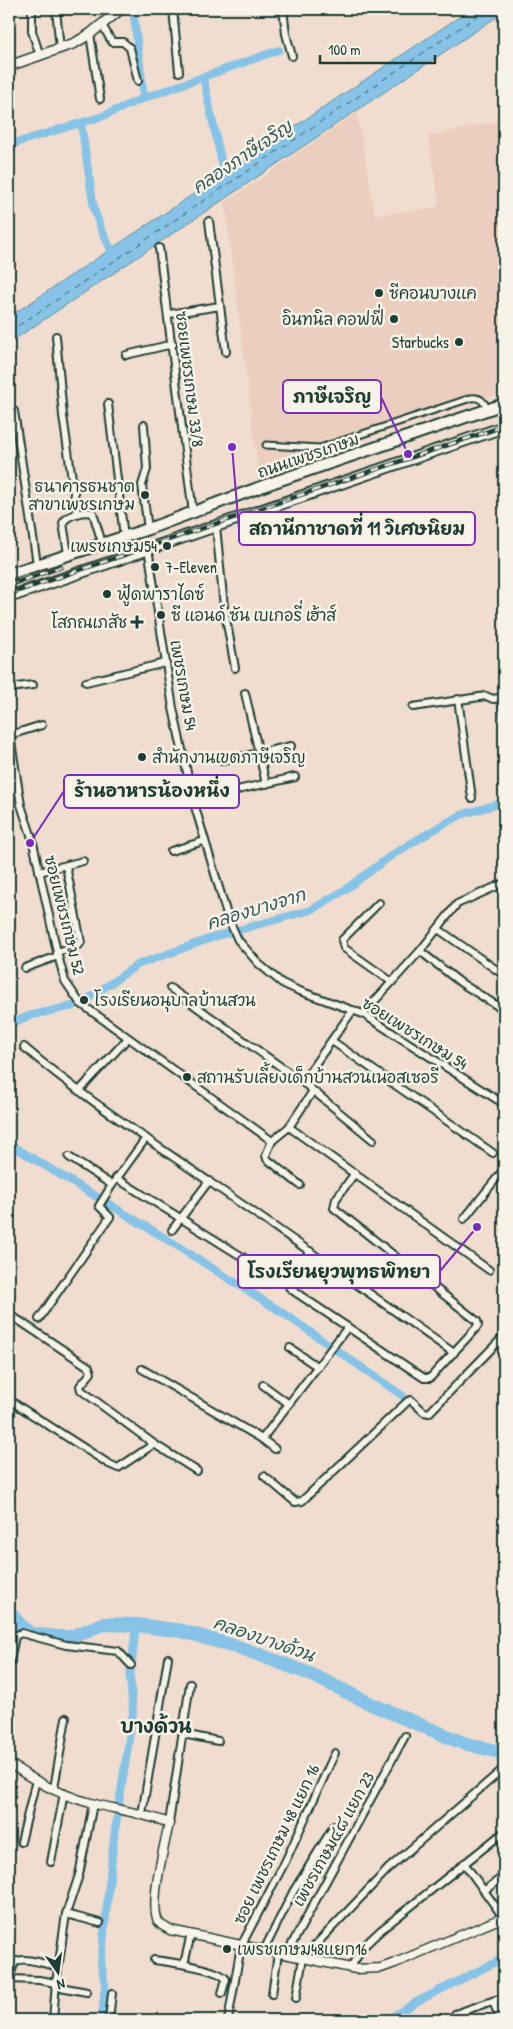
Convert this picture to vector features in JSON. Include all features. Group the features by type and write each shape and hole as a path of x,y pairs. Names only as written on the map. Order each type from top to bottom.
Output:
{"main road":[{"path":"9,66 60,49 90,34 121,9"},
{"name":"ถนนเพชรเกษม","path":"9,574 148,529 274,482 504,404"},
{"path":"9,597 504,427"}],"street":[{"path":"32,9 32,31 40,56"},
{"path":"56,9 60,49"},
{"path":"173,9 179,72"},
{"path":"283,9 286,34 292,56"},
{"path":"102,25 112,42 123,42 130,48 138,81"},
{"path":"90,34 100,99"},
{"path":"208,221 226,352"},
{"name":"ซอยเพชรเกษม 33/8","path":"159,248 173,344 193,513"},
{"path":"168,314 220,306"},
{"path":"56,336 77,514"},
{"path":"126,355 173,344"},
{"path":"266,445 320,448 471,398 478,397 482,399 488,409"},
{"path":"108,404 124,537"},
{"path":"14,411 37,564"},
{"path":"144,425 147,469 142,485 148,529"},
{"path":"68,554 63,523 67,517 77,514 93,513 102,544"},
{"path":"216,526 224,607 235,668"},
{"name":"เพชรเกษม 54","path":"148,548 166,662 193,800 228,918 238,940"},
{"path":"86,682 166,662"},
{"path":"9,688 33,685"},
{"path":"245,693 266,784"},
{"path":"413,707 486,696 495,699 504,697"},
{"path":"458,700 472,798"},
{"path":"9,732 42,725"},
{"name":"ซอยเพชรเกษม 52","path":"9,732 21,805 32,838 65,980 70,990 80,1002 128,1038"},
{"path":"222,761 291,746"},
{"path":"193,800 295,778"},
{"path":"9,783 17,781"},
{"path":"171,851 204,841"},
{"path":"39,872 83,861"},
{"path":"25,968 79,945 81,942 66,866"},
{"path":"363,1014 420,951 457,904 504,882"},
{"path":"379,903 342,940 342,945 392,982"},
{"path":"438,928 504,975"},
{"name":"ซอยเพชรเกษม 54","path":"238,940 258,964 282,983 363,1014 504,1104"},
{"path":"420,951 461,982 504,1010"},
{"path":"170,988 305,1084 373,1140"},
{"path":"305,1084 310,1071 353,1010"},
{"path":"79,1090 128,1038 272,1141"},
{"path":"332,1041 493,1153"},
{"path":"24,1046 50,1069 146,1138 454,1353"},
{"path":"300,1185 267,1159 266,1155 272,1141 289,1126 312,1091"},
{"path":"289,1126 490,1270"},
{"path":"39,1319 110,1217 99,1207 102,1200 146,1138"},
{"path":"69,1157 112,1185"},
{"path":"310,1251 290,1282 289,1287 347,1328 427,1379 454,1353 478,1325 477,1321 334,1208 336,1199 355,1173"},
{"path":"464,1219 503,1174"},
{"path":"116,1178 273,1276"},
{"path":"172,1230 209,1181"},
{"path":"9,1314 89,1366 91,1373 80,1386 81,1390 154,1444 197,1471"},
{"path":"262,1439 347,1328"},
{"path":"264,1476 296,1502 302,1501 408,1401 411,1400 424,1412 429,1413 504,1336"},
{"path":"290,1348 318,1367"},
{"path":"142,1368 262,1439 275,1449"},
{"path":"263,1385 289,1404"},
{"path":"9,1400 118,1468 154,1444"},
{"path":"9,1666 15,1636 21,1633 80,1647 118,1651 130,1665"},
{"path":"142,1814 168,1658"},
{"path":"190,1684 157,1888 156,1915 162,1926 241,1946 368,1970 395,1963 504,1917 486,1890 464,1863"},
{"path":"54,1788 66,1718"},
{"path":"183,1734 218,1741"},
{"name":"เพชรเกษม๔๘ แยก 23","path":"282,1954 405,1736"},
{"name":"ซอย เพชรเกษม 48 แยก 16","path":"228,2020 241,1946 286,1860 335,1754"},
{"path":"9,1763 36,1780 93,1804 142,1814 169,1823"},
{"path":"296,1998 303,1958 389,1868 503,1769"},
{"path":"21,1842 36,1780"},
{"path":"51,1862 64,1793"},
{"path":"53,2020 66,1914 79,1875 93,1804"},
{"path":"264,1950 293,1892 334,1826"},
{"path":"350,1968 364,1946 382,1930 504,1832"},
{"path":"486,1890 504,1876"},
{"path":"66,1914 100,1923"},
{"path":"184,1964 191,1934"},
{"path":"272,1994 282,1954"},
{"path":"58,1967 18,1960 9,1979 39,1980 87,1992"},
{"path":"154,1960 184,1964 225,1977 226,1982 222,1993"},
{"path":"110,2020 112,1993"},
{"path":"455,2014 504,1997"},
{"path":"493,2001 500,2020"}],"shaded area":[{"name":"ซีคอนบางแค","path":"357,112 375,215 434,208 439,204 428,136 504,120 504,392 259,475 225,203"}],"water":[{"path":"471,9 504,9 504,12 9,343 9,317"}],"waterway":[{"path":"133,9 144,98"},
{"path":"9,145 103,116 144,98 279,50"},
{"name":"คลองภาษีเจริญ","path":"203,77 226,182"},
{"path":"81,123 94,209 115,258"},
{"path":"495,700 499,707 504,739"},
{"name":"คลองบางจาก","path":"9,1028 13,1023 28,1016 73,1006 88,999 137,965 217,936 311,910 343,891 395,853 442,825 461,815 504,802"},
{"path":"9,1144 160,1235 283,1313 403,1396"},
{"name":"คลองบางด้วน","path":"9,1612 31,1634 57,1637 71,1637 103,1624 136,1625 182,1631 244,1649 310,1674 371,1704 463,1743 504,1753"},
{"path":"102,2020 105,1985 101,1963 114,1837 133,1713 130,1677 136,1625"},
{"path":"387,2020 418,2001 504,1958"}],"ferry route":[{"path":"9,332 488,9"}],"railway":[{"path":"9,594 504,426"},
{"path":"9,585 61,567"}],"place":[{"name":"ซีคอนบางแค","path":"379,293"},
{"name":"อินทนิล คอฟฟี่","path":"394,319"},
{"name":"Starbucks","path":"459,342"},
{"name":"สถานีกาชาดที่ 11 วิเศษนิยม","path":"232,447"},
{"name":"ภาษีเจริญ","path":"408,454"},
{"name":"ธนาคารธนชาต สาขาเพชรเกษม","path":"145,495"},
{"name":"เพรชเกษม54","path":"167,546"},
{"name":"7-Eleven","path":"155,567"},
{"name":"ฟู้ดพาราไดซ์","path":"107,594"},
{"name":"ซี แอนด์ ซัน เบเกอรี่ เฮ้าส์","path":"161,615"},
{"name":"โสภณเภสัช","path":"137,622"},
{"name":"สำนักงานเขตภาษีเจริญ","path":"142,757"},
{"name":"ร้านอาหารน้องหนึ่ง","path":"30,843"},
{"name":"โรงเรียนอนุบาลบ้านสวน","path":"84,1000"},
{"name":"สถานรับเลี้ยงเด็กบ้านสวนเนอสเซอรี","path":"187,1077"},
{"name":"โรงเรียนยุวพุทธพิทยา","path":"477,1227"},
{"name":"เพรชเกษม48แยก16","path":"227,1949"}],"district":[{"name":"บางด้วน","path":"156,1726"}]}
